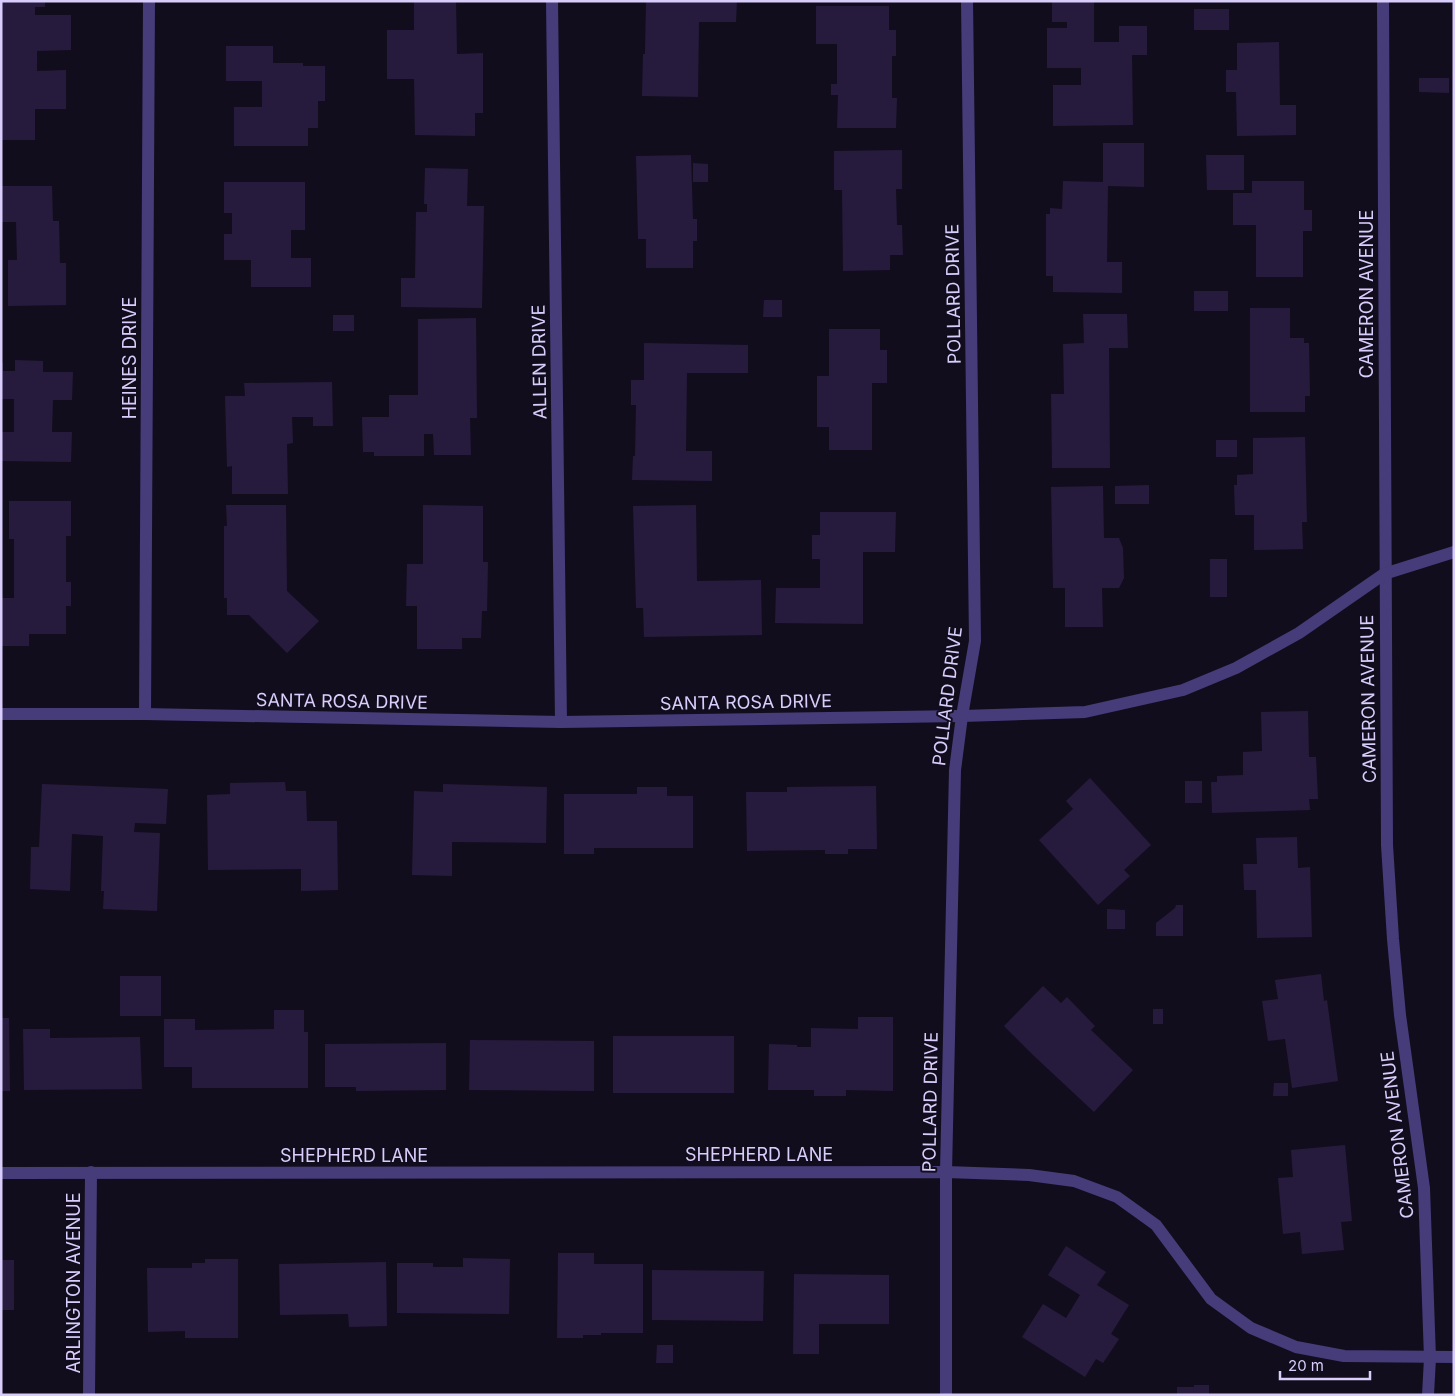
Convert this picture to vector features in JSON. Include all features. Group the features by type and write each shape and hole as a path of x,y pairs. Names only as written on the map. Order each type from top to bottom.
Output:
{"street":[{"name":"HEINES DRIVE","path":"145,714 149,1"},
{"name":"ALLEN DRIVE","path":"552,1 561,722"},
{"name":"POLLARD DRIVE","path":"946,1395 946,1172 955,780 962,716 975,641 967,1"},
{"name":"CAMERON AVENUE","path":"1382,1 1387,845 1400,1015 1424,1188 1430,1358 1428,1395"},
{"name":"SANTA ROSA DRIVE","path":"1,714 145,714 561,722 962,716 1084,712 1182,690 1236,668 1299,634 1384,574 1454,552"},
{"name":"ARLINGTON AVENUE","path":"89,1395 91,1172"},
{"name":"SHEPHERD LANE","path":"1,1173 946,1172 1029,1175 1074,1181 1117,1197 1156,1225 1211,1299 1251,1328 1296,1347 1344,1356 1454,1357"}],"building":[{"path":"1,1 45,1 45,7 35,7 35,15 71,15 71,50 37,51 37,71 66,70 66,109 35,109 35,140 1,140"},
{"path":"414,1 456,1 457,54 483,53 483,113 475,113 475,136 415,135 414,79 387,79 387,30 414,30"},
{"path":"646,1 737,1 736,22 699,22 698,97 642,96"},
{"path":"1052,1 1094,1 1094,42 1119,42 1119,26 1147,26 1147,55 1132,55 1133,125 1053,126 1053,85 1081,85 1081,68 1047,68 1047,28 1067,28 1067,22 1052,22"},
{"path":"816,6 889,6 889,30 896,30 896,56 892,56 892,98 897,98 896,128 837,128 838,95 831,95 831,84 837,84 837,44 816,44"},
{"path":"1194,9 1229,9 1229,30 1194,30"},
{"path":"1279,42 1280,105 1296,105 1296,135 1237,136 1236,92 1226,92 1226,70 1237,70 1237,43"},
{"path":"226,46 273,46 273,63 303,63 303,66 325,66 325,101 318,101 318,128 308,128 308,146 234,146 234,107 262,107 262,81 226,81"},
{"path":"1419,78 1449,78 1449,93 1419,92"},
{"path":"1103,143 1144,143 1144,187 1108,186 1107,262 1122,262 1122,293 1053,292 1053,276 1046,276 1046,214 1050,214 1050,208 1062,209 1063,181 1103,182"},
{"path":"902,150 902,189 896,189 897,225 902,225 903,255 890,255 890,270 843,271 842,190 834,190 834,151"},
{"path":"691,155 693,219 697,219 697,241 693,241 693,268 646,268 646,239 638,239 636,156"},
{"path":"1206,155 1244,155 1244,190 1207,190"},
{"path":"693,163 708,164 708,182 693,182"},
{"path":"425,168 468,169 467,206 484,206 482,308 401,307 401,278 415,278 416,212 427,212 427,204 424,204"},
{"path":"1252,181 1304,181 1304,210 1312,210 1312,231 1303,231 1303,277 1256,277 1256,225 1233,225 1233,193 1252,193"},
{"path":"224,182 305,182 305,230 291,230 291,258 311,258 311,287 251,287 251,260 224,260 224,234 232,234 232,213 224,213"},
{"path":"1,186 52,186 53,221 59,221 60,263 66,263 66,305 8,306 8,260 17,260 16,222 1,222"},
{"path":"1194,291 1228,291 1228,311 1194,311"},
{"path":"764,300 782,300 782,317 763,317"},
{"path":"1250,308 1290,308 1290,338 1304,338 1304,343 1309,343 1310,396 1305,396 1305,412 1250,412"},
{"path":"1083,314 1127,314 1128,348 1109,348 1110,468 1052,468 1051,394 1064,394 1063,344 1084,343"},
{"path":"333,315 354,315 354,331 333,331"},
{"path":"476,318 477,418 470,418 471,455 434,455 433,434 424,434 424,456 374,456 374,452 363,452 362,417 389,417 389,395 418,395 418,319"},
{"path":"829,329 880,329 880,350 887,350 887,383 872,383 872,450 829,450 829,427 817,427 817,376 829,376"},
{"path":"644,343 748,345 748,373 687,373 686,451 712,451 712,481 632,480 633,456 635,456 636,405 631,405 631,380 644,380"},
{"path":"15,360 43,361 43,372 73,372 72,400 53,400 52,432 72,432 71,462 1,461 1,432 14,432 14,399 1,399 1,363 3,363 3,371 15,371"},
{"path":"332,382 333,426 313,426 313,417 292,417 293,443 287,444 288,494 232,494 232,466 227,467 225,396 245,396 244,383"},
{"path":"1305,437 1307,522 1302,522 1303,549 1254,550 1254,515 1235,515 1234,485 1237,485 1237,475 1253,474 1253,438"},
{"path":"1216,440 1237,440 1237,457 1216,457"},
{"path":"1149,485 1149,504 1115,504 1115,486"},
{"path":"1103,486 1104,538 1119,538 1123,548 1124,578 1119,588 1102,588 1103,627 1065,627 1065,588 1053,588 1051,487"},
{"path":"9,501 71,501 71,536 66,536 66,582 71,582 71,606 66,606 66,634 29,634 29,646 1,646 1,598 14,598 14,539 9,539"},
{"path":"226,505 286,505 287,591 319,621 287,653 249,615 227,615 227,598 224,598 224,526 227,526"},
{"path":"423,505 483,506 483,562 488,562 487,611 482,611 481,638 462,638 462,649 417,649 417,606 406,606 407,564 423,564"},
{"path":"696,505 697,581 761,580 762,635 644,637 643,608 636,608 633,506"},
{"path":"820,512 896,512 895,552 863,552 863,624 775,623 776,588 820,588 820,559 812,559 812,535 820,535"},
{"path":"1210,559 1227,559 1227,597 1210,597"},
{"path":"1308,711 1309,757 1316,757 1318,799 1309,799 1310,810 1212,813 1211,782 1217,782 1217,776 1243,775 1243,752 1262,751 1261,712"},
{"path":"1090,778 1151,845 1124,870 1130,876 1098,905 1039,840 1073,809 1066,801"},
{"path":"1185,781 1202,781 1202,803 1185,803"},
{"path":"285,782 286,791 306,791 307,821 337,821 338,890 301,891 301,869 208,870 207,795 230,794 230,783"},
{"path":"42,784 168,789 166,824 135,823 134,832 160,833 157,911 103,909 104,891 101,891 103,836 72,834 70,891 30,889 31,847 39,847"},
{"path":"443,784 547,787 546,843 452,842 452,876 412,875 414,791 443,792"},
{"path":"876,786 877,849 848,849 848,854 825,854 825,850 747,851 746,792 787,792 787,787"},
{"path":"637,787 667,787 667,796 693,796 693,848 594,848 594,854 564,854 564,794 637,794"},
{"path":"1297,837 1298,868 1310,867 1312,937 1257,938 1256,890 1244,890 1243,864 1257,864 1256,838"},
{"path":"1176,905 1183,905 1183,936 1156,936 1156,923 1175,908"},
{"path":"1107,909 1125,910 1125,929 1107,929"},
{"path":"1321,974 1324,1001 1327,1000 1338,1081 1292,1088 1285,1039 1268,1041 1262,1001 1278,999 1275,980"},
{"path":"120,976 161,976 161,1016 120,1016"},
{"path":"1043,986 1061,1003 1067,997 1095,1026 1091,1030 1133,1070 1094,1112 1004,1026"},
{"path":"1153,1009 1163,1009 1163,1024 1153,1024"},
{"path":"274,1010 304,1010 304,1032 308,1032 308,1088 192,1088 192,1067 164,1067 164,1019 195,1019 195,1030 274,1029"},
{"path":"858,1017 893,1017 893,1091 846,1090 846,1096 814,1096 814,1090 768,1090 769,1044 811,1047 811,1028 858,1029"},
{"path":"1,1018 9,1018 10,1091 1,1091"},
{"path":"23,1029 50,1029 50,1038 140,1037 142,1089 24,1090"},
{"path":"613,1036 734,1036 734,1093 613,1093"},
{"path":"470,1040 594,1041 594,1091 469,1090"},
{"path":"446,1043 446,1090 356,1091 356,1087 325,1087 325,1044"},
{"path":"1274,1083 1288,1083 1288,1096 1273,1096"},
{"path":"1345,1145 1352,1221 1341,1222 1344,1250 1302,1254 1300,1232 1283,1234 1278,1178 1293,1177 1291,1150"},
{"path":"1066,1246 1106,1272 1097,1285 1129,1305 1111,1334 1119,1339 1103,1363 1096,1359 1085,1377 1022,1337 1043,1304 1066,1318 1080,1295 1048,1275"},
{"path":"558,1253 594,1253 594,1264 643,1264 643,1333 601,1333 601,1335 583,1335 583,1338 557,1338"},
{"path":"463,1258 510,1259 509,1314 397,1313 397,1263 433,1263 433,1267 463,1267"},
{"path":"205,1259 238,1259 238,1338 185,1338 185,1331 148,1332 147,1268 192,1268 192,1263 205,1263"},
{"path":"1,1260 14,1260 14,1310 1,1310"},
{"path":"386,1262 387,1326 349,1327 348,1314 280,1315 279,1264"},
{"path":"652,1270 764,1271 763,1321 652,1320"},
{"path":"794,1274 889,1275 889,1324 819,1324 819,1354 793,1354"},
{"path":"657,1345 673,1345 673,1363 656,1363"},
{"path":"1194,1385 1209,1385 1209,1395 1177,1395 1177,1387 1194,1387"}]}
